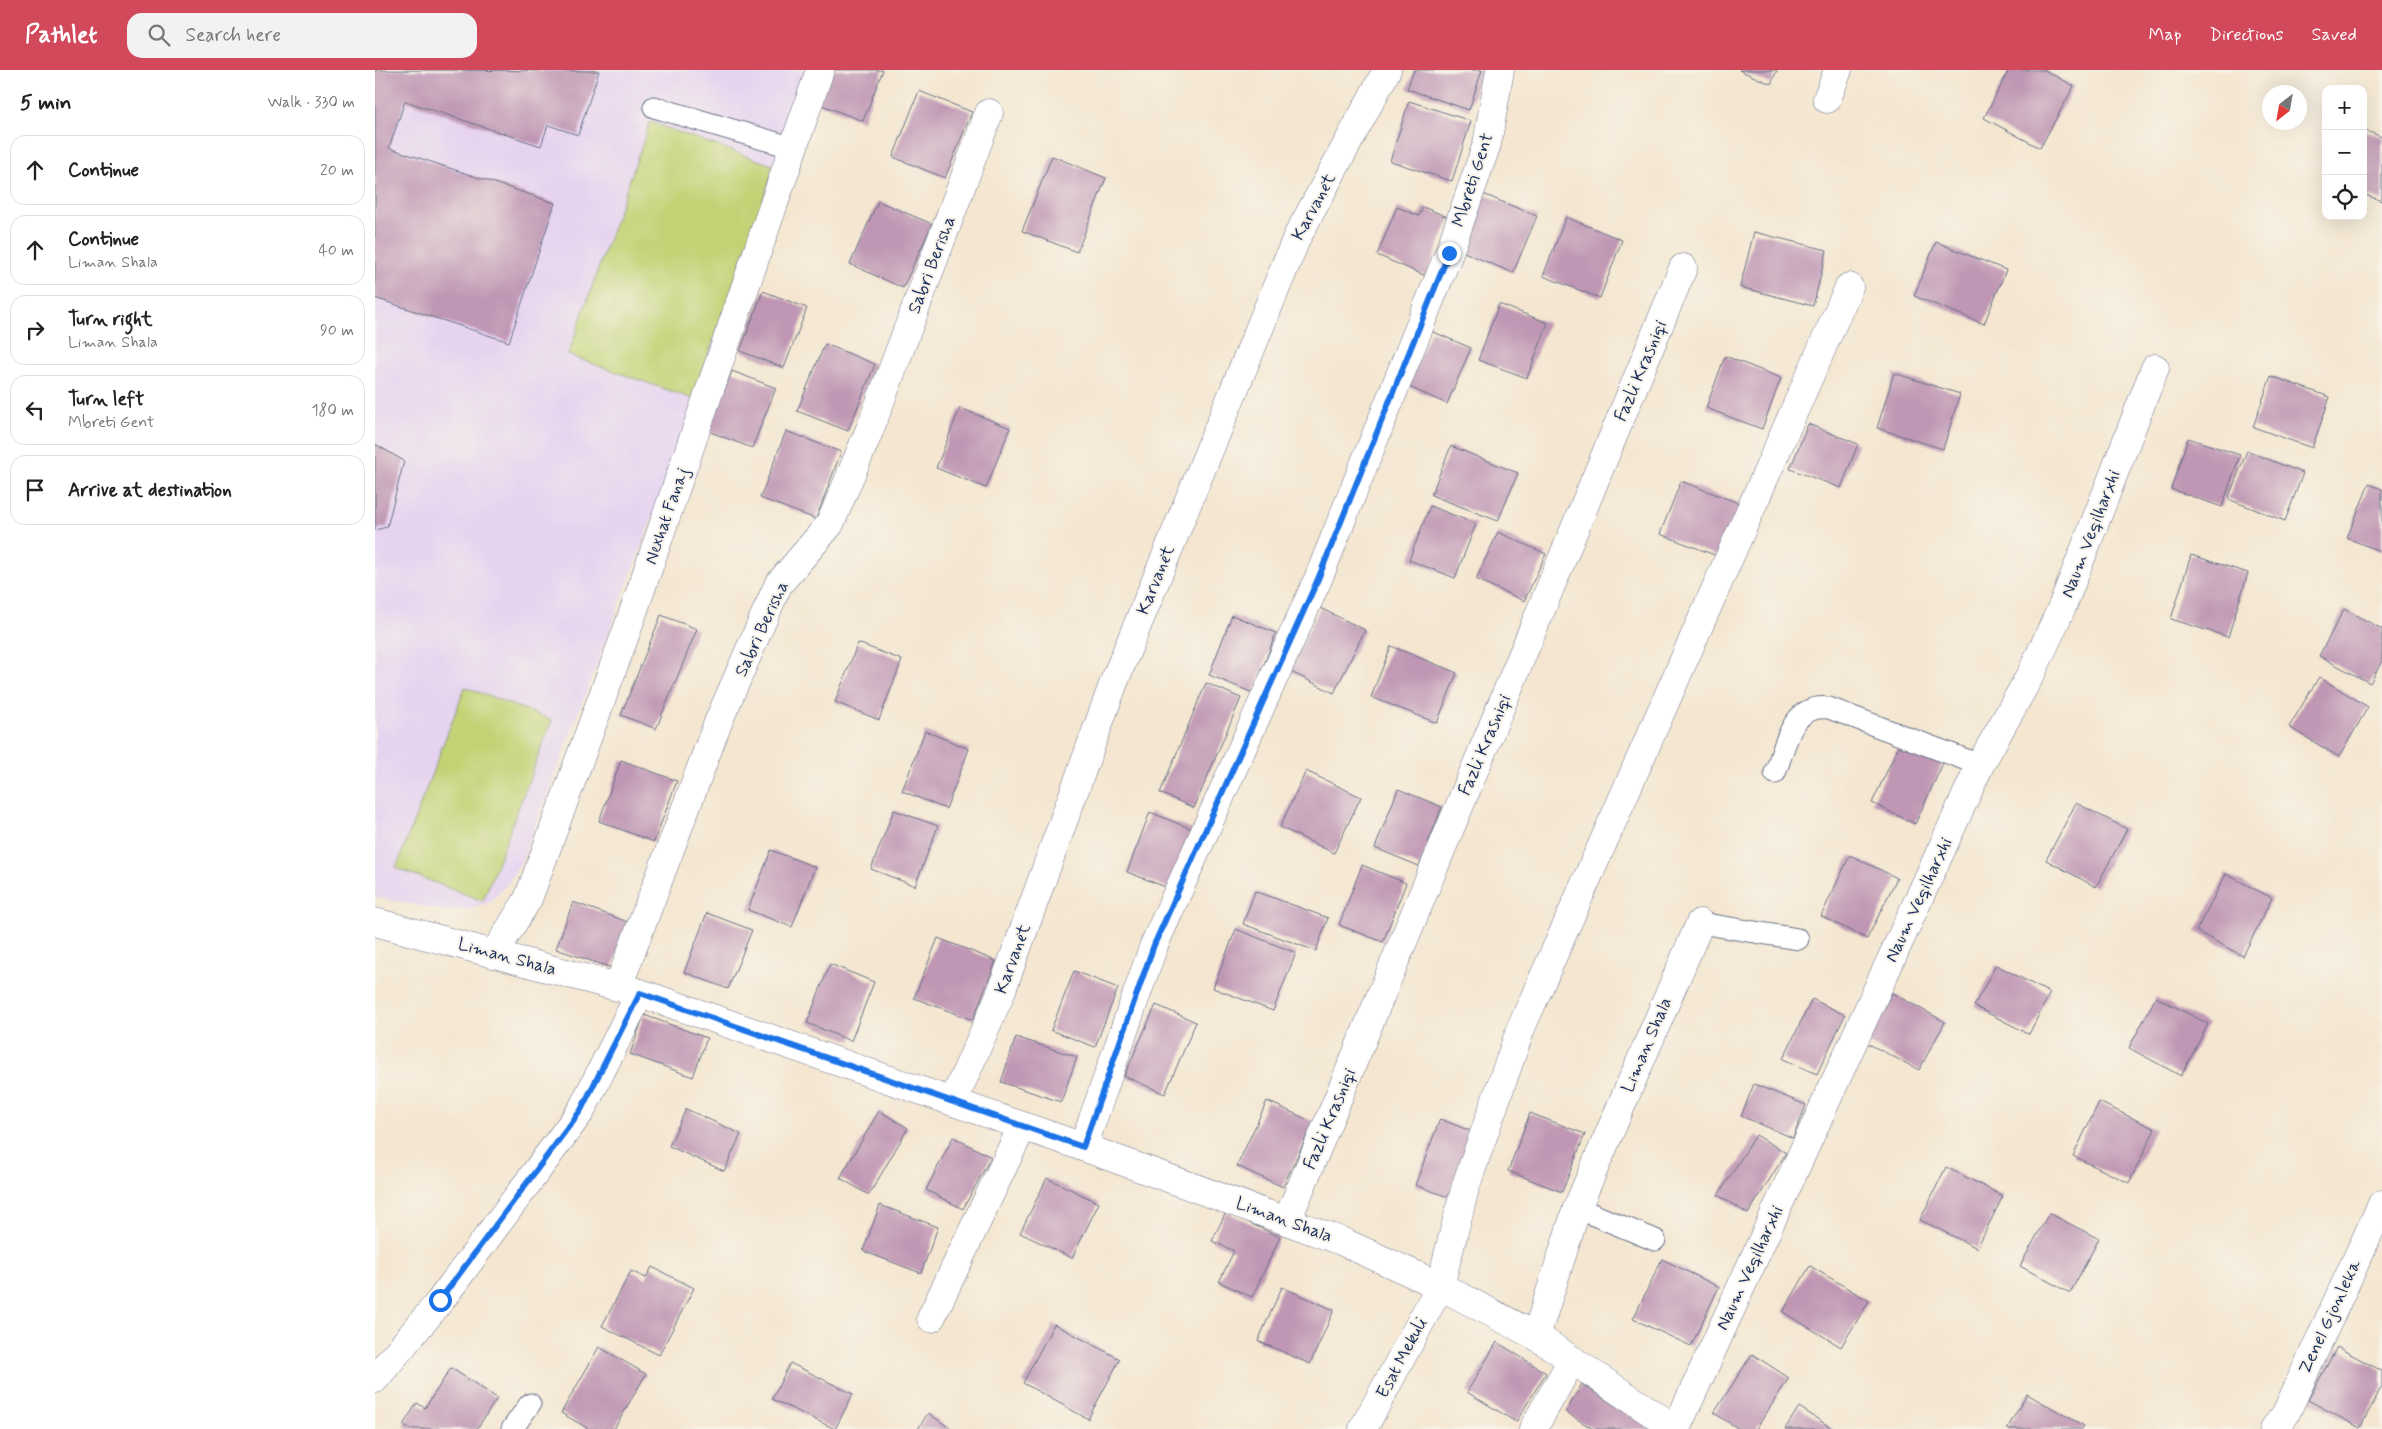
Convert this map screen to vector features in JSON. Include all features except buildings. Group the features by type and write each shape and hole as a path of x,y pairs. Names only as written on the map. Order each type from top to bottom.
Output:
{"street":[{"name":"Nexhat Fanaj","path":"495,954 532,890 627,630 820,70"},
{"name":"Karvanët","path":"953,1102 1000,995 1113,682 1297,237 1387,70"},
{"name":"Mbreti Gent","path":"1083,1147 1154,945 1318,579 1449,253 1487,144 1500,70"},
{"path":"1827,98 1838,70"},
{"name":"Sabri Berisha","path":"629,990 719,720 778,585 831,524 989,114"},
{"name":"Fazli Krasniqi","path":"1287,1221 1683,268"},
{"name":"Esat Mekuli","path":"1363,1429 1440,1286 1466,1185 1521,1028 1849,287"},
{"name":"Naum Veqilharxhi","path":"1677,1429 1980,765 2031,674 2062,607 2155,368"},
{"name":"Liman Shala","path":"375,922 629,990 1083,1147 1341,1241 1440,1286 1536,1336 1677,1429"},
{"name":"Liman Shala","path":"1536,1336 1577,1208 1700,923"},
{"path":"375,1379 440,1300 581,1110 629,990"},
{"path":"931,1318 1022,1127"},
{"name":"Zenel Gjonleka","path":"2274,1429 2285,1415 2382,1204"},
{"path":"1533,1429 1572,1360"}],"lane":[{"path":"654,106 794,148"},
{"path":"1775,772 1800,715 1809,709 1819,706 1829,708 1980,765"},
{"path":"1700,923 1798,939"},
{"path":"1577,1208 1655,1240"},
{"path":"512,1429 530,1404"}],"shaded area":[{"path":"375,70 810,70 690,419 522,860 508,883 490,902 471,909 445,911 375,897"}],"green space":[{"path":"650,122 775,166 693,399 568,355"},
{"path":"465,687 552,720 483,901 396,868"}],"route":[{"path":"440,1300 581,1110 640,993 1083,1147 1154,945 1318,579 1449,253"}]}
